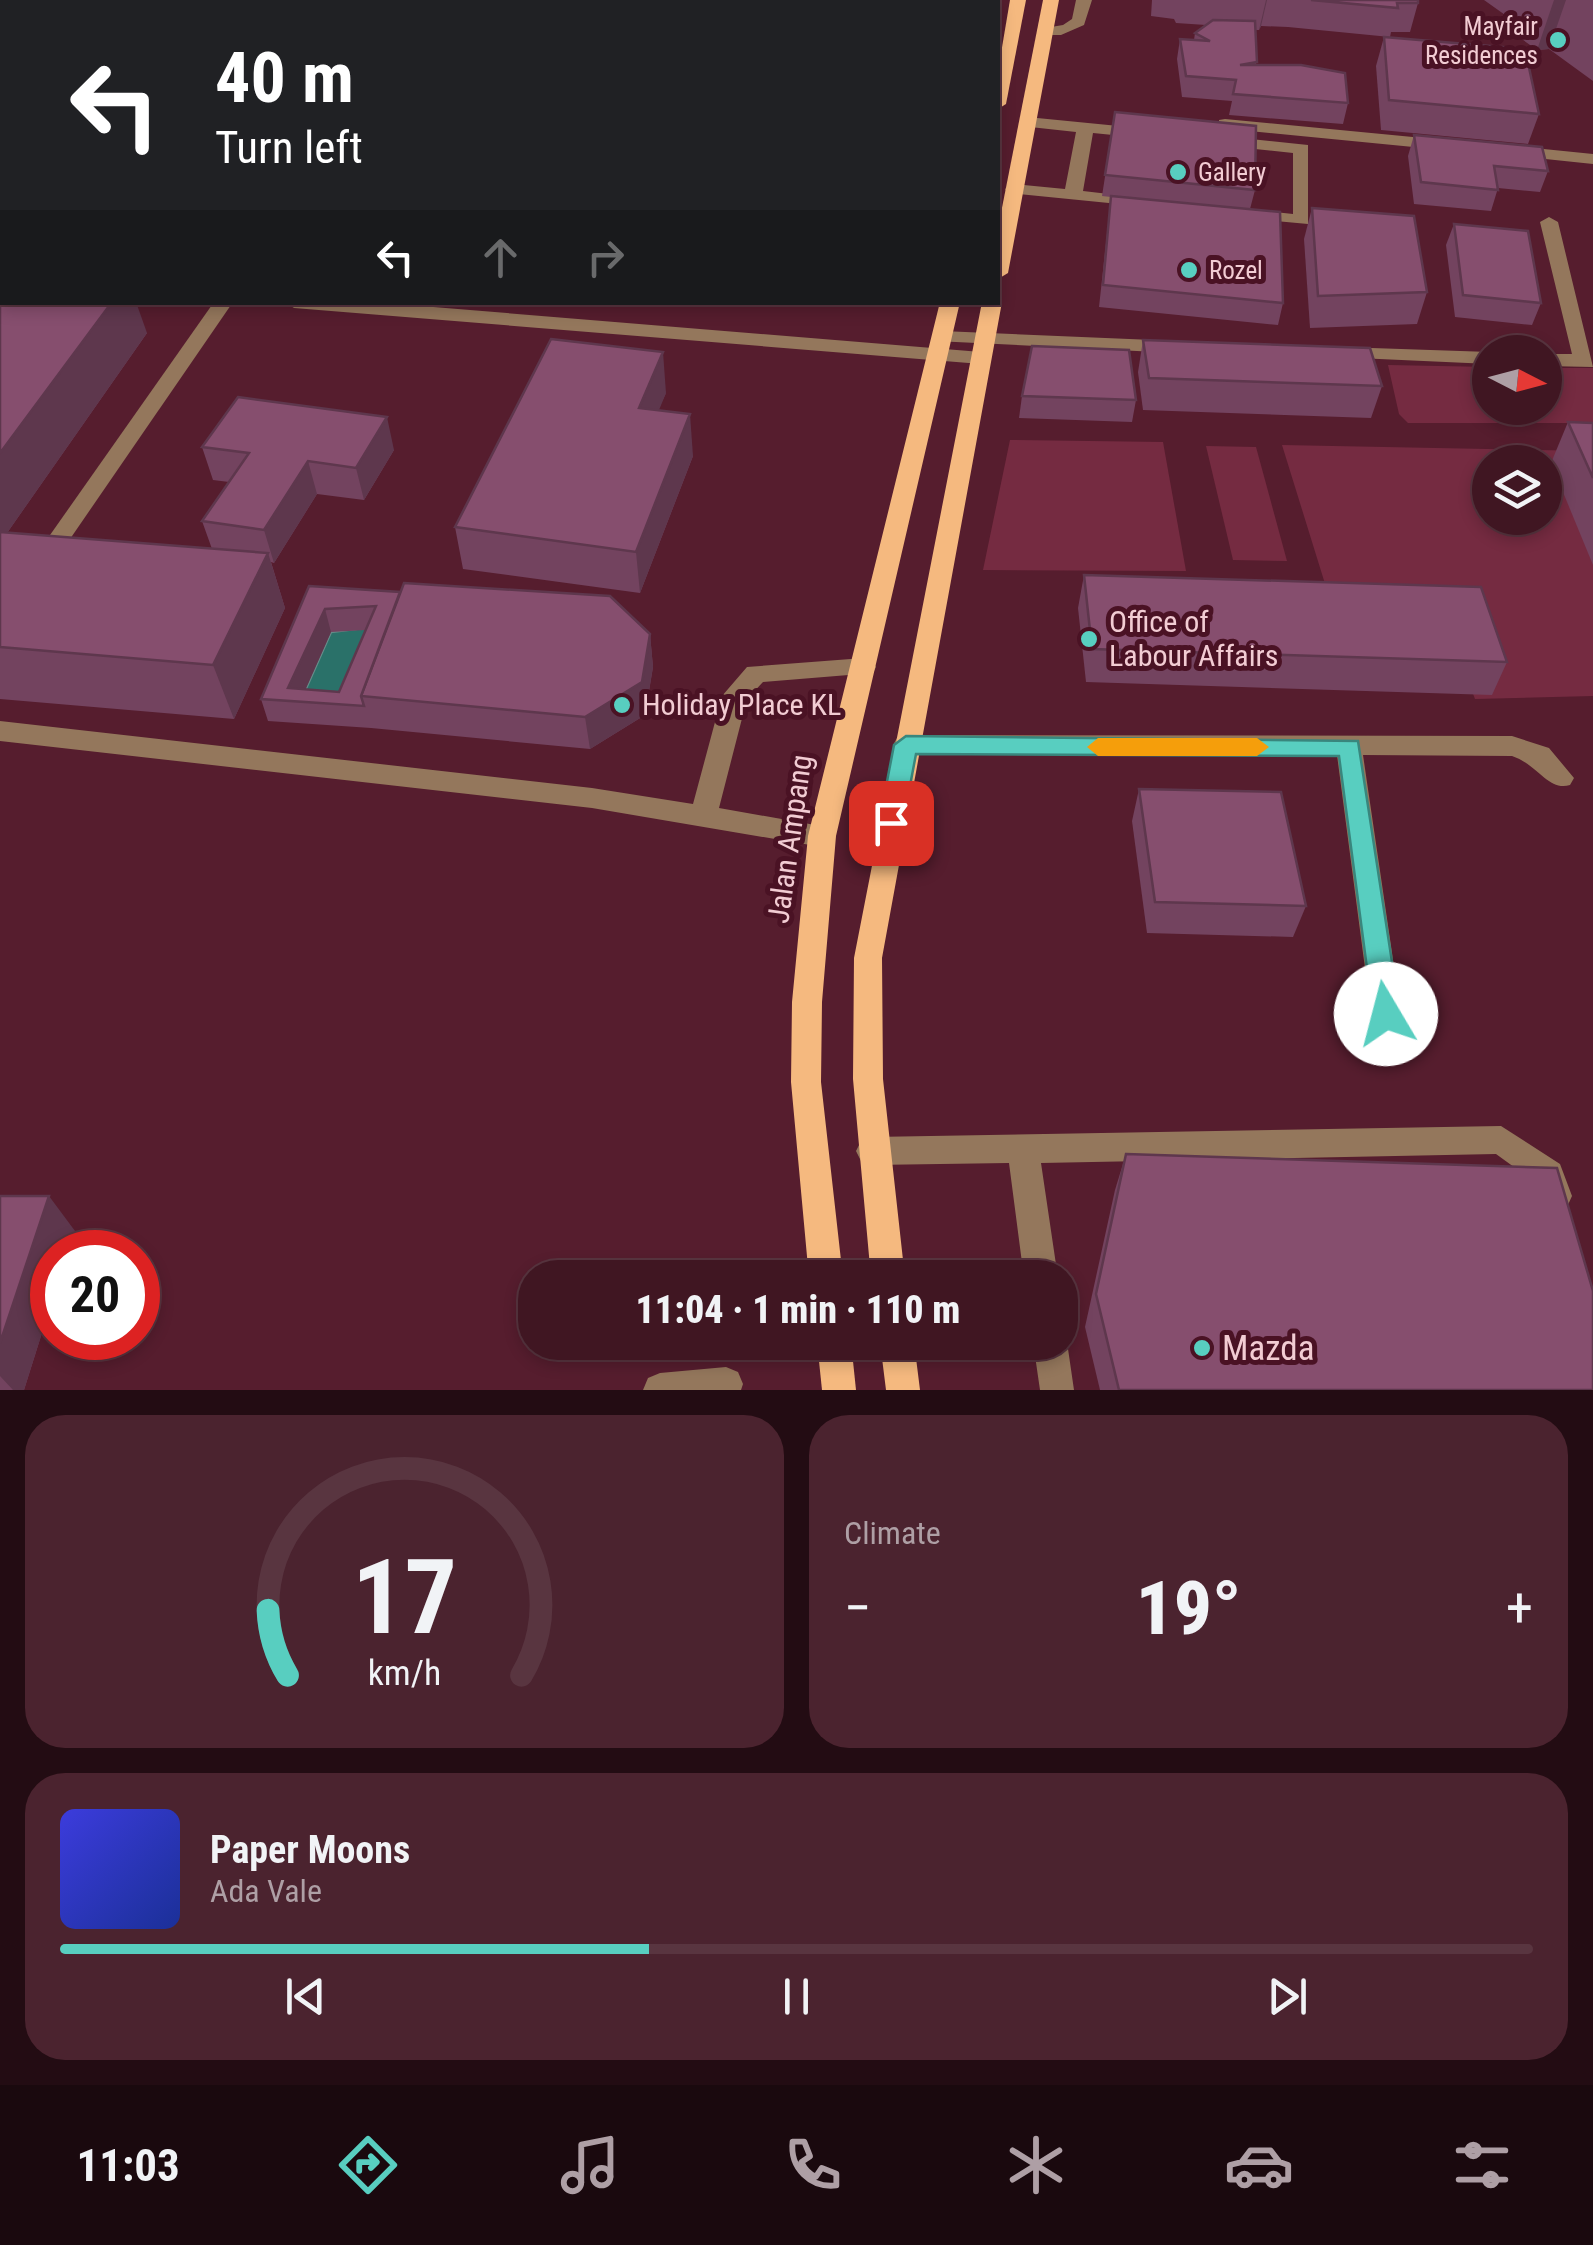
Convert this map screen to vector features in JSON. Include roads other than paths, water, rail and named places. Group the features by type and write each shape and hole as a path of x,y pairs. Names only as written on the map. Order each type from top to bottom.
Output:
{"main road":[{"path":"1000,85 1006,29 1018,0"},
{"path":"1000,263 1051,0"},
{"name":"Jalan Ampang","path":"824,1260 806,1082 807,1002 822,836 839,752 864,667 949,305"},
{"path":"886,1260 863,1039 868,958 991,305"},
{"path":"836,1360 839,1390"},
{"path":"899,1360 903,1390"}],"street":[{"path":"1045,32 1068,31 1076,26 1082,19 1084,0"},
{"path":"1029,113 1162,127 1085,128 1029,113"},
{"path":"1073,195 1085,128"},
{"path":"1226,212 1302,220 1302,150 1202,130 1455,146"},
{"path":"1495,150 1593,159"},
{"path":"1014,188 1168,205"},
{"path":"1549,222 1589,361 1562,360"},
{"path":"51,550 222,305"},
{"path":"338,305 983,349 1195,348"},
{"path":"1328,352 1472,357"},
{"path":"704,814 735,696 756,673 864,667"},
{"path":"0,730 592,798 822,836"},
{"path":"906,745 1512,746 1540,754 1561,778"},
{"path":"1350,747 1386,1014"},
{"path":"872,1151 1501,1140 1549,1174 1565,1225"},
{"path":"1023,1148 1039,1260"},
{"path":"1052,1360 1056,1390"},
{"path":"660,1390 726,1384"}],"water":[{"path":"382,629 346,715 296,711 331,632"}],"place":[{"name":"Mayfair Residences","path":"1558,40"},
{"name":"Gallery","path":"1178,172"},
{"name":"Rozel","path":"1189,270"},
{"name":"Office of Labour Affairs","path":"1089,639"},
{"name":"Holiday Place KL","path":"622,705"},
{"name":"Mazda","path":"1202,1348"}]}
